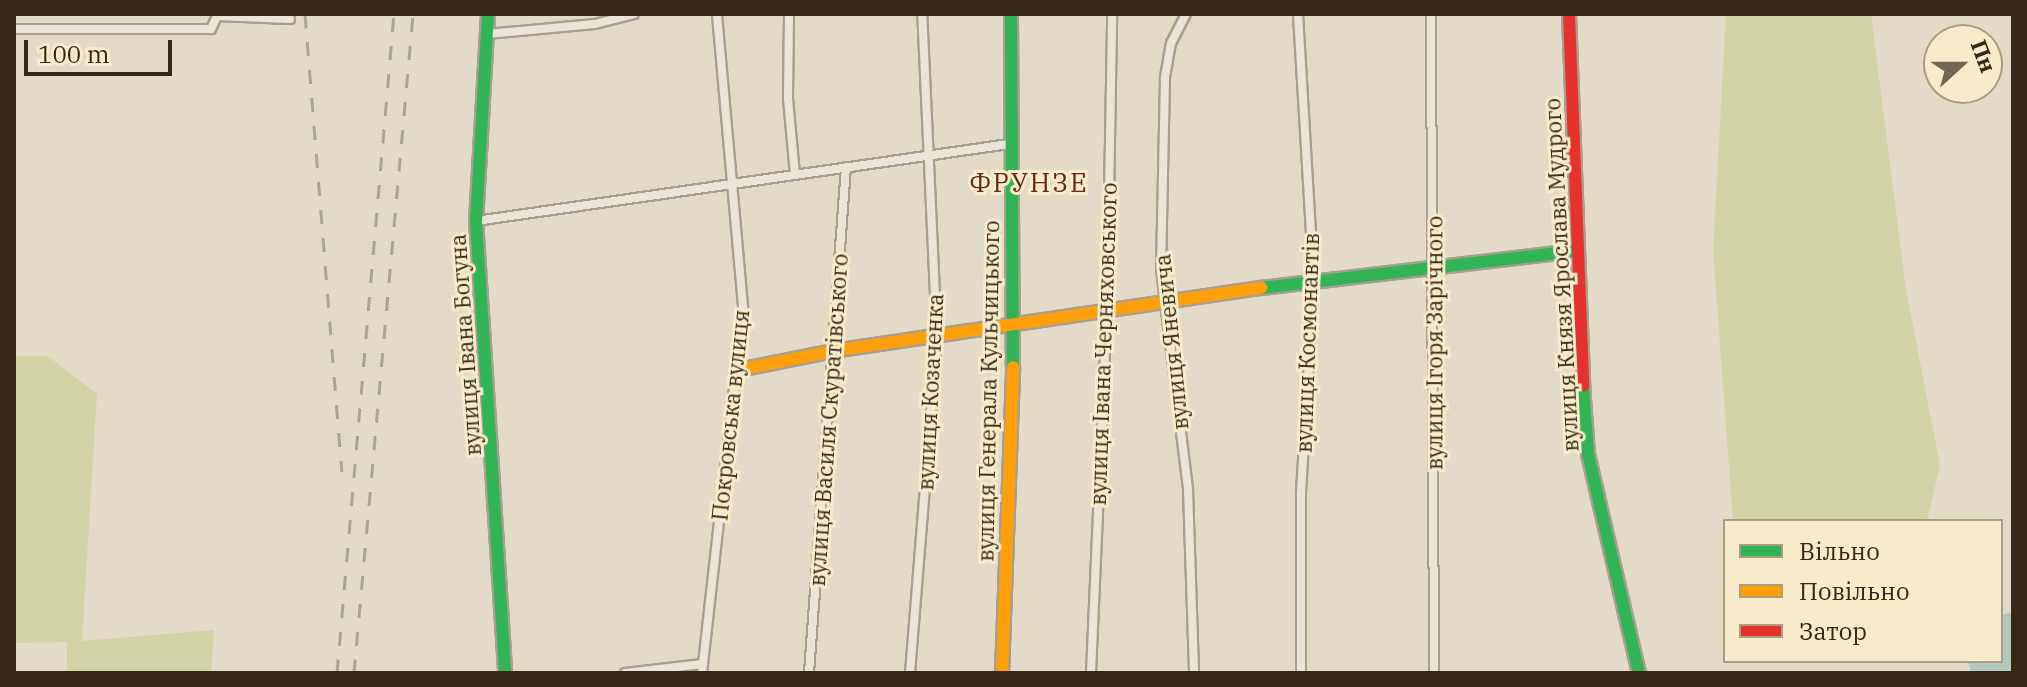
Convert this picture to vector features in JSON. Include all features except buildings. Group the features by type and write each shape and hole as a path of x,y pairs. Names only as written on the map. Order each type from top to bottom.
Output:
{"street":[{"name":"вулиця Івана Богуна","path":"488,14 476,221 505,673"},
{"path":"487,34 595,24 634,14"},
{"name":"Покровська вулиця","path":"702,668 739,370 743,306 717,14"},
{"path":"789,14 788,99 795,175"},
{"name":"вулиця Козаченка","path":"910,673 937,339 932,153 922,14"},
{"name":"вулиця Генерала Кульчицького","path":"1002,673 1014,326 1009,144 1011,14"},
{"name":"вулиця Івана Черняховського","path":"1091,673 1107,312 1112,14"},
{"name":"вулиця Яневича","path":"1186,14 1171,43 1165,78 1160,179 1164,304 1189,504 1194,673"},
{"name":"вулиця Космонавтів","path":"1298,14 1314,280 1301,495 1301,673"},
{"name":"вулиця Ігоря Зарічного","path":"1431,14 1435,264 1434,673"},
{"name":"вулиця Князя Ярослава Мудрого","path":"1569,14 1588,454 1639,673"},
{"path":"14,29 211,29 217,16 290,19"},
{"path":"476,221 1009,144"},
{"name":"вулиця Василя Скуратівського","path":"809,673 846,167"},
{"path":"739,370 833,351 937,339 1314,280 1435,264 1578,251"},
{"path":"625,673 702,668"}],"green space":[{"path":"1726,14 1871,14 1906,290 1940,465 1927,519 1733,519 1713,250"},
{"path":"14,356 48,356 97,394 82,641 214,630 211,673 67,673 67,642 14,643"}],"shaded area":[{"path":"2013,612 2013,673 1971,673 1968,663 2003,663 2003,614"}],"railway":[{"path":"305,14 342,472"},
{"path":"337,673 394,14"},
{"path":"354,673 413,14"}],"traffic: fast":[{"path":"488,14 476,221 505,673"},
{"path":"1011,14 1013,367"},
{"path":"1261,288 1578,251"},
{"path":"1583,386 1588,454 1639,673"}],"traffic: slow":[{"path":"739,370 833,351 1261,288"},
{"path":"1002,673 1013,367"}],"traffic: jam":[{"path":"1569,14 1583,386"}],"district":[{"name":"ФРУНЗЕ","path":"1029,183"}]}
